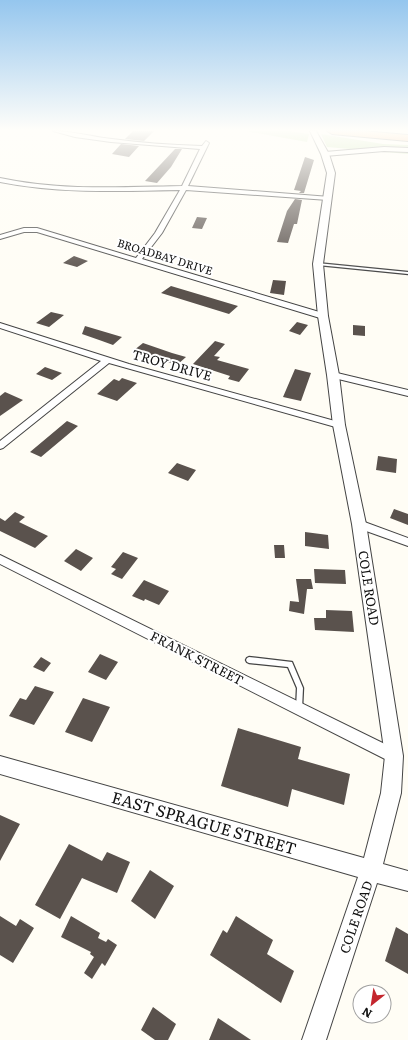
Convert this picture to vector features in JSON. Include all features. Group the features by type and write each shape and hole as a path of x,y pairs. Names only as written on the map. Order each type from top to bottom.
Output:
{"street":[{"path":"0,180 14,184 63,189 183,188 328,198"},
{"path":"138,260 152,243 187,180"},
{"name":"COLE ROAD","path":"314,1040 371,870 392,793 394,756 359,524 339,425 333,375 323,316 318,264 330,180"},
{"name":"BROADBAY DRIVE","path":"0,237 24,230 37,230 323,316"},
{"name":"TROY DRIVE","path":"0,325 37,339 108,360 339,425"},
{"path":"2,443 108,360"},
{"path":"333,375 408,393"},
{"path":"359,524 408,542"},
{"name":"FRANK STREET","path":"0,559 394,756"},
{"name":"EAST SPRAGUE STREET","path":"0,764 408,881"}],"lane":[{"path":"318,264 408,273"},
{"path":"249,660 290,664 300,688 299,709"}],"building":[{"path":"146,180 160,180 157,183 145,181"},
{"path":"297,180 308,180 304,193 299,193 301,191 294,190"},
{"path":"295,199 302,200 297,224 294,224 288,243 277,242 287,211"},
{"path":"197,217 207,218 202,229 192,228"},
{"path":"74,256 88,261 77,267 63,263"},
{"path":"273,280 286,281 284,295 270,293"},
{"path":"171,286 238,306 229,314 161,293"},
{"path":"51,312 64,315 49,327 36,323"},
{"path":"297,322 308,325 300,335 289,331"},
{"path":"353,325 365,326 365,336 353,335"},
{"path":"85,326 122,337 113,345 82,334"},
{"path":"215,341 225,344 214,356 220,357 217,360 249,369 239,382 228,379 230,376 193,364"},
{"path":"143,343 186,357 177,365 133,351"},
{"path":"45,367 62,373 52,380 36,374"},
{"path":"295,369 311,373 301,401 283,397"},
{"path":"122,378 137,383 117,401 97,394 114,379 119,381"},
{"path":"5,392 23,400 0,416 0,396"},
{"path":"67,421 78,426 41,457 30,452"},
{"path":"378,456 397,459 396,473 376,470"},
{"path":"177,463 196,470 188,481 168,473"},
{"path":"394,509 408,514 408,525 390,518"},
{"path":"15,512 25,517 19,522 48,536 35,548 0,531 0,518 5,521"},
{"path":"305,532 328,535 329,549 305,546"},
{"path":"274,545 284,545 285,558 275,558"},
{"path":"76,549 93,558 81,571 64,561"},
{"path":"123,552 138,558 122,579 111,574 116,569 111,567"},
{"path":"314,569 345,570 346,584 315,583"},
{"path":"296,579 311,579 313,589 307,589 304,614 289,611 290,601 299,602"},
{"path":"144,580 169,591 159,605 145,599 144,601 132,596"},
{"path":"326,610 352,611 354,632 315,630 314,618 326,618"},
{"path":"100,654 118,662 106,680 88,672"},
{"path":"41,657 51,663 44,672 33,667"},
{"path":"35,686 54,692 34,725 9,716 20,698 26,700"},
{"path":"83,698 110,707 92,742 65,732"},
{"path":"238,728 301,747 298,759 350,774 344,805 292,789 288,807 221,786"},
{"path":"0,815 20,824 0,861"},
{"path":"69,844 102,861 107,852 130,862 117,893 82,878 60,919 35,905"},
{"path":"150,870 174,886 155,919 131,901"},
{"path":"0,916 16,926 20,919 34,928 13,963 0,955"},
{"path":"71,916 100,933 98,938 106,942 108,939 117,945 105,966 102,963 92,979 84,973 94,957 90,954 91,952 61,937"},
{"path":"236,916 273,940 267,954 294,971 281,1003 210,955 223,930 227,933"},
{"path":"396,927 408,934 408,974 385,961"},
{"path":"153,1007 176,1024 168,1040 155,1040 141,1030"},
{"path":"218,1018 251,1040 209,1040"}]}
